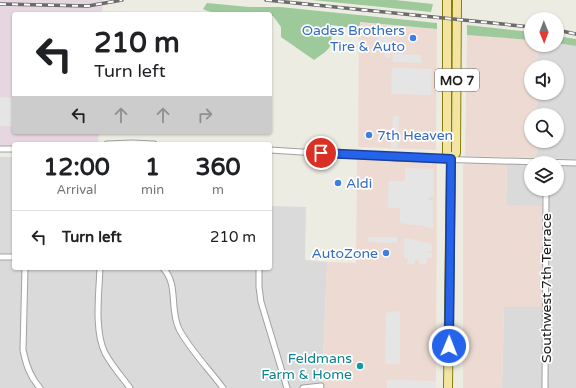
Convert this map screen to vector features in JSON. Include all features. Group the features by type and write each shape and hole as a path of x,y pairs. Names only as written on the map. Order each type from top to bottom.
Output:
{"main road":[{"name":"MO 7","path":"447,0 447,152 451,159 448,388"},
{"name":"MO 7","path":"451,159 456,153 457,0"}],"street":[{"path":"0,149 12,149"},
{"path":"272,150 524,161"},
{"path":"564,162 576,162"},
{"name":"Southwest 7th Terrace","path":"545,388 546,196"},
{"path":"0,257 12,257"},
{"path":"25,270 23,350 30,374 40,388"},
{"path":"100,270 98,329 101,341 105,352 130,388"},
{"path":"165,270 172,283 174,314 179,328 186,341 223,388"},
{"path":"259,270 261,302 288,388"},
{"path":"303,388 320,386"}],"shaded area":[{"path":"0,0 103,0 102,12 12,12 12,134 99,134 98,142 12,142 12,149 0,149"},
{"path":"359,22 437,29 436,150 358,147"},
{"path":"378,28 389,29 389,33 391,34 390,58 385,57 385,43 378,43"},
{"path":"467,35 524,39 524,52 538,52 537,60 524,60 524,100 537,100 537,108 524,108 524,148 537,148 536,156 524,156 524,158 465,156"},
{"path":"564,44 576,46 576,159 564,159 564,156 536,156 537,148 564,148 564,108 537,108 537,100 564,100 564,60 537,60 538,52 564,52"},
{"path":"393,54 421,55 421,63 393,62"},
{"path":"392,68 432,69 431,95 391,94"},
{"path":"0,97 12,98 12,126 0,126"},
{"path":"393,116 399,116 397,148 391,147"},
{"path":"0,157 12,157 12,270 272,270 272,206 306,207 305,260 327,262 322,388 0,388"},
{"path":"357,159 437,164 436,388 322,388 327,262 356,263"},
{"path":"479,162 507,163 506,205 542,206 544,238 543,307 504,307 502,388 463,388 463,165"},
{"path":"507,163 524,164 524,196 542,196 542,206 506,206"},
{"path":"564,165 576,165 576,388 548,388 548,196 564,196"},
{"path":"405,168 434,169 433,197 428,199 433,200 433,228 400,223 400,208 388,208 389,181 405,181"},
{"path":"368,237 397,237 397,243 368,242"},
{"path":"404,238 432,244 432,251 427,252 432,253 432,258 427,258 426,264 419,264 419,260 415,259 414,264 407,264 407,258 404,258"},
{"path":"504,307 543,307 542,388 502,388"},
{"path":"396,311 400,312 400,364 385,364 386,313"},
{"path":"387,380 436,381 436,388 387,388"}],"green space":[{"path":"312,0 395,0 433,4 431,12"},
{"path":"207,3 249,7 280,7 437,23 437,29 360,22 359,29 331,25 330,46 325,52 314,60 281,37 281,27 272,16 272,12 209,12 203,9"},
{"path":"467,25 524,31 524,39 467,35"},
{"path":"564,37 576,39 576,46 564,44"}],"railway":[{"path":"0,4 88,6 122,0"},
{"path":"266,0 524,26"},
{"path":"564,31 576,34"}],"place":[{"name":"Oades Brothers Tire & Auto","path":"413,38"},
{"name":"7th Heaven","path":"369,135"},
{"name":"Aldi","path":"338,183"},
{"name":"AutoZone","path":"386,253"},
{"name":"Feldmans Farm & Home","path":"360,366"}],"route":[{"path":"321,153 451,159 449,346"}]}
